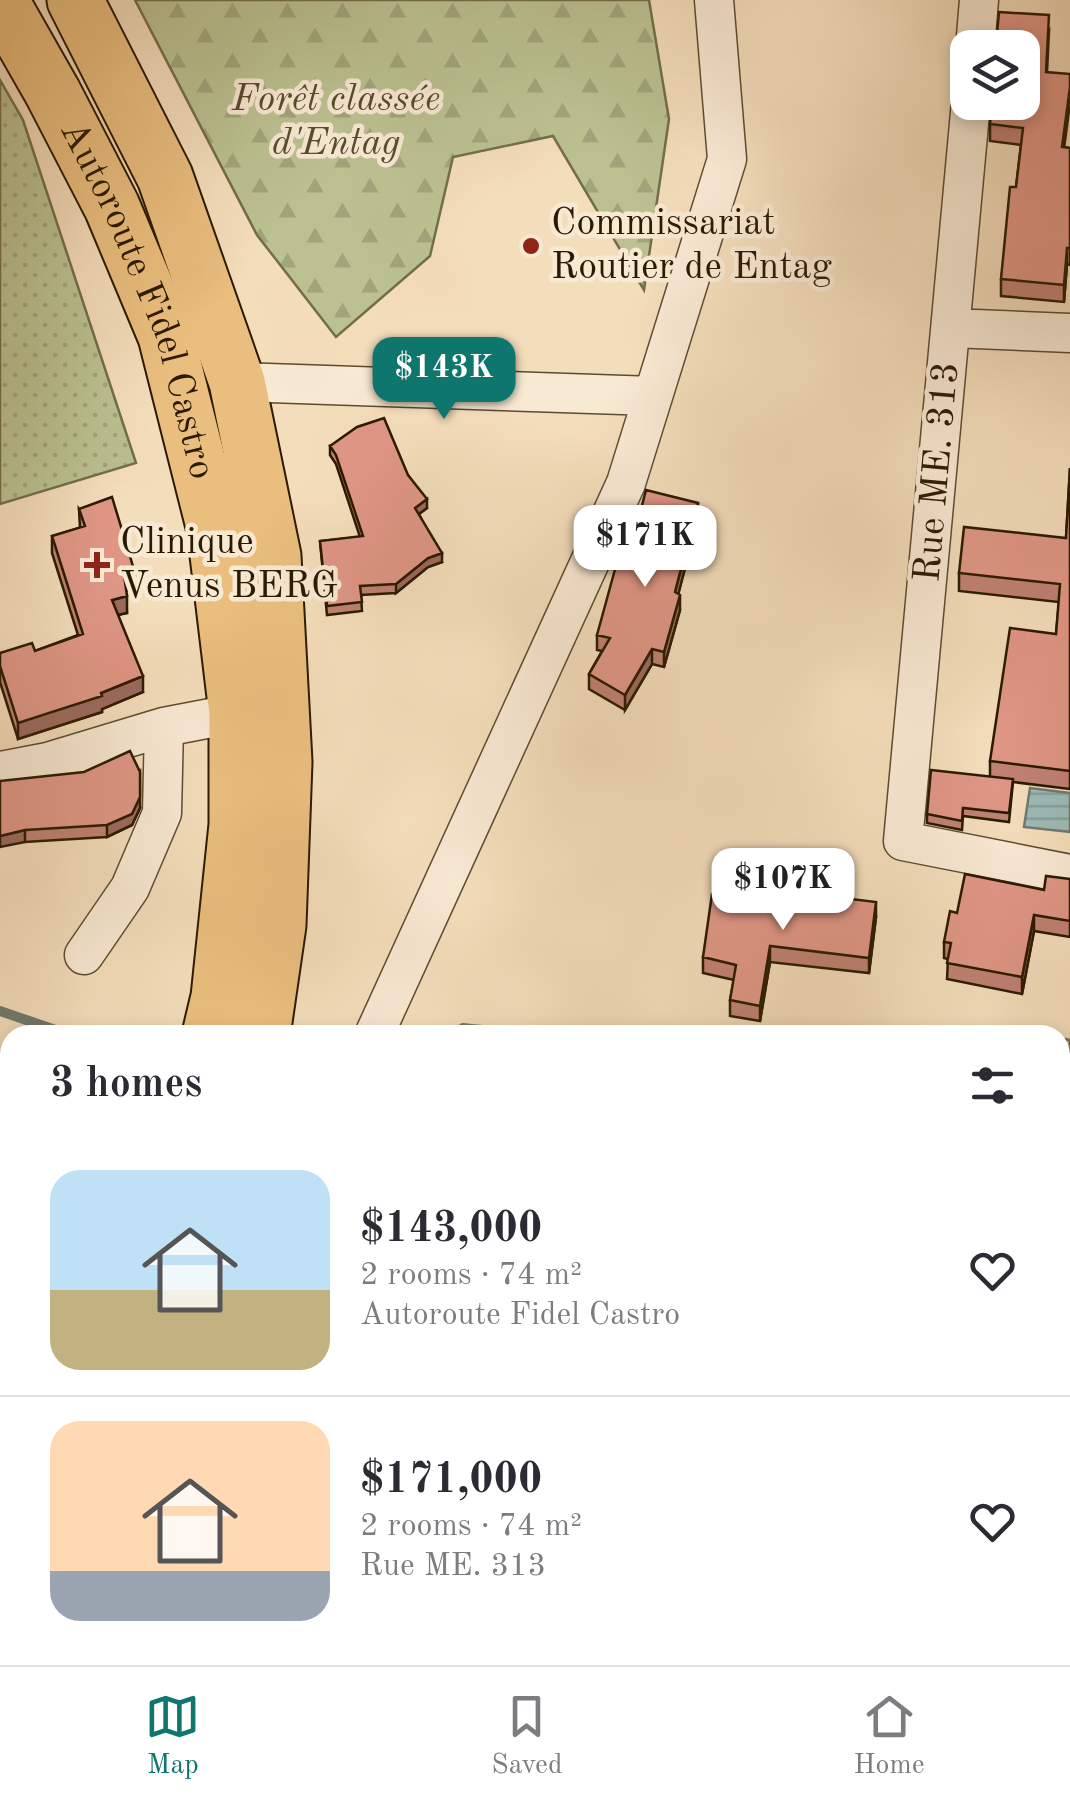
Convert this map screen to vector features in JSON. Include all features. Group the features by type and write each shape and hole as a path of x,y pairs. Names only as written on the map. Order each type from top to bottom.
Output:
{"highway":[{"name":"Autoroute Fidel Castro","path":"0,0 54,93 112,207 166,336 216,530 237,713 237,825 219,997 212,1025"},
{"name":"Autoroute Fidel Castro","path":"75,0 165,177 236,382 273,556 284,762 278,925 263,1025"}],"street":[{"path":"379,1025 626,483 727,160 714,0"},
{"path":"976,30 979,0"},
{"name":"Rue ME. 313","path":"969,120 904,842 1070,874"},
{"path":"952,328 1070,333"},
{"path":"236,382 653,396"},
{"path":"0,771 48,762 164,727 237,713"},
{"path":"84,956 130,888 162,813 164,727"}],"green space":[{"name":"Forêt classée d'Entag","path":"135,0 649,0 669,119 644,290 553,136 453,157 430,256 336,337 257,235"},
{"path":"0,80 23,120 136,463 0,504"}],"water":[{"path":"1030,788 1070,793 1070,832 1024,827"}],"building":[{"path":"999,12 1049,15 1046,72 1070,74 1062,147 1070,148 1070,248 1064,285 1001,279 1010,187 1016,187 1023,128 990,124 990,120 1040,120 1040,30 997,30"},
{"path":"384,418 408,475 427,499 415,508 442,553 428,558 396,584 360,586 362,602 327,606 320,541 363,536 330,446 357,427"},
{"path":"1070,468 1070,771 990,761 1010,628 1056,634 1060,584 959,573 964,527 1066,538"},
{"path":"646,490 698,503 664,652 652,649 625,695 589,674 610,638 597,635 617,562 626,567"},
{"path":"112,497 135,573 124,575 127,596 112,600 143,676 101,693 102,696 18,723 0,666 0,653 32,643 35,651 83,634 52,536 85,526 79,509"},
{"path":"130,751 140,772 140,797 132,814 107,825 25,830 0,836 0,781 84,772"},
{"path":"931,770 1013,779 1009,813 963,808 962,821 927,814"},
{"path":"965,874 1044,890 1046,876 1070,879 1070,921 1034,915 1022,977 947,963 951,943 944,942 950,911 957,913"},
{"path":"786,891 876,902 869,958 770,946 760,1006 730,1000 736,965 703,957 712,894 784,905"}],"waterway":[{"path":"0,1011 41,1025"}],"place":[{"name":"Commissariat Routier de Entag","path":"531,246"},
{"name":"Clinique Venus BERG","path":"97,565"}]}
